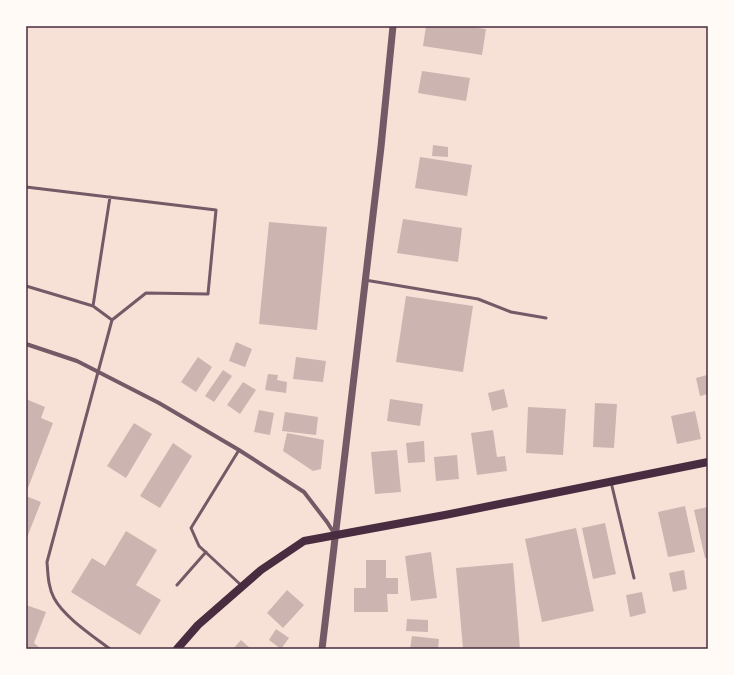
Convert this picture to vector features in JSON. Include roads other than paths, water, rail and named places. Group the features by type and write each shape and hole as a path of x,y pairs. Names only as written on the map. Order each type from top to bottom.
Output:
{"main road":[{"path":"177,649 198,625 242,586 261,570 304,541 708,462"}],"street":[{"path":"322,649 381,155 393,26"},
{"path":"26,344 78,361 159,403 239,450 304,492 328,522 335,536"}],"lane":[{"path":"26,187 216,210 208,294 146,293 112,320 47,562 48,581 54,599 69,616 110,649"},
{"path":"93,306 110,197"},
{"path":"366,280 478,299 511,312 546,318"},
{"path":"26,286 93,306 112,320"},
{"path":"239,450 191,528 199,546 242,586"},
{"path":"611,482 634,578"},
{"path":"177,585 206,552"}]}
